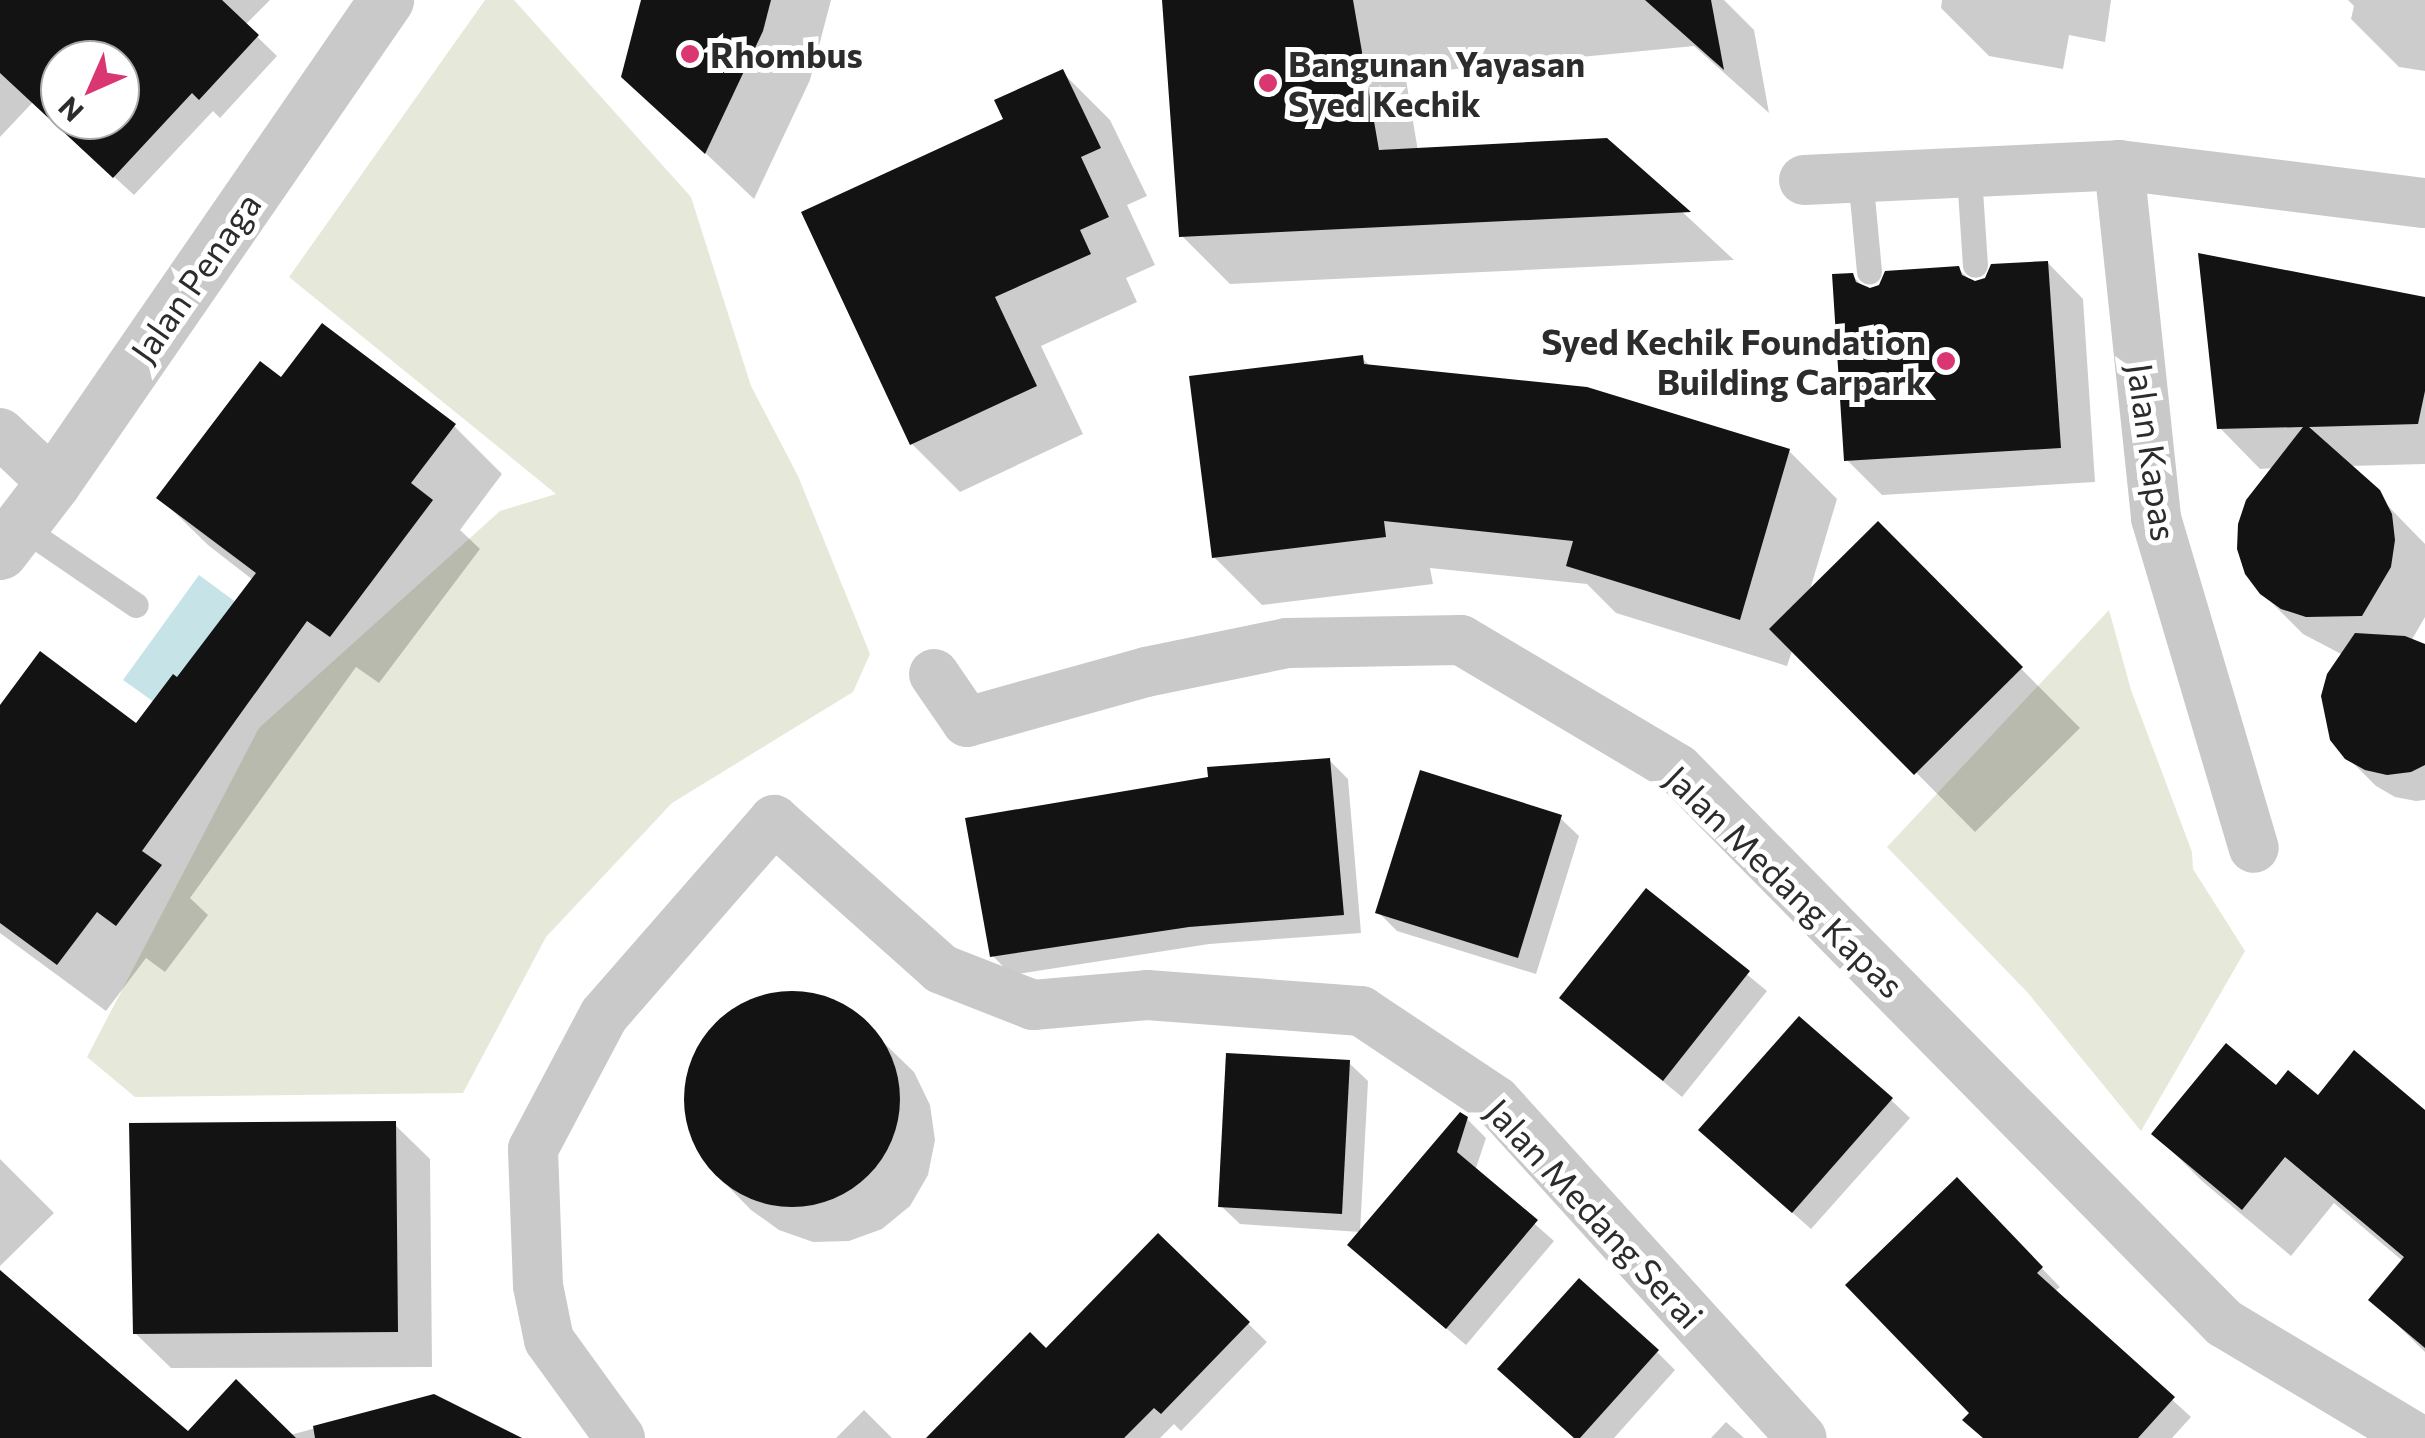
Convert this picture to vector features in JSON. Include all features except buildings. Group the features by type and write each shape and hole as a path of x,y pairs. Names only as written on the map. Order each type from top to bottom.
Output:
{"street":[{"name":"Jalan Penaga","path":"10,539 386,0"},
{"path":"1804,180 2119,165 2425,204"},
{"name":"Jalan Kapas","path":"2119,165 2156,518 2254,848"},
{"path":"0,433 53,482"},
{"name":"Jalan Medang Kapas","path":"934,674 967,722 1146,672 1287,643 1460,640 1678,769 2224,1323 2416,1438"},
{"name":"Jalan Medang Serai","path":"620,1438 549,1340 538,1286 532,1149 604,1015 774,820 941,968 1033,1005 1146,994 1360,1011 1496,1101 1802,1438"}],"lane":[{"path":"1968,174 1975,265"},
{"path":"1860,176 1869,272"},
{"path":"10,539 136,605"}],"shaded area":[{"path":"485,0 514,0 691,197 751,386 798,476 870,654 853,692 672,803 546,937 463,1093 135,1097 87,1057 259,728 500,511 556,494 289,277"},
{"path":"2109,610 2131,690 2192,852 2193,869 2245,951 2141,1131 2028,993 1887,847"}],"water":[{"path":"199,575 237,603 161,707 123,680"}],"place":[{"name":"Rhombus","path":"690,54"},
{"name":"Bangunan Yayasan Syed Kechik","path":"1268,83"},
{"name":"Syed Kechik Foundation Building Carpark","path":"1946,361"}]}
